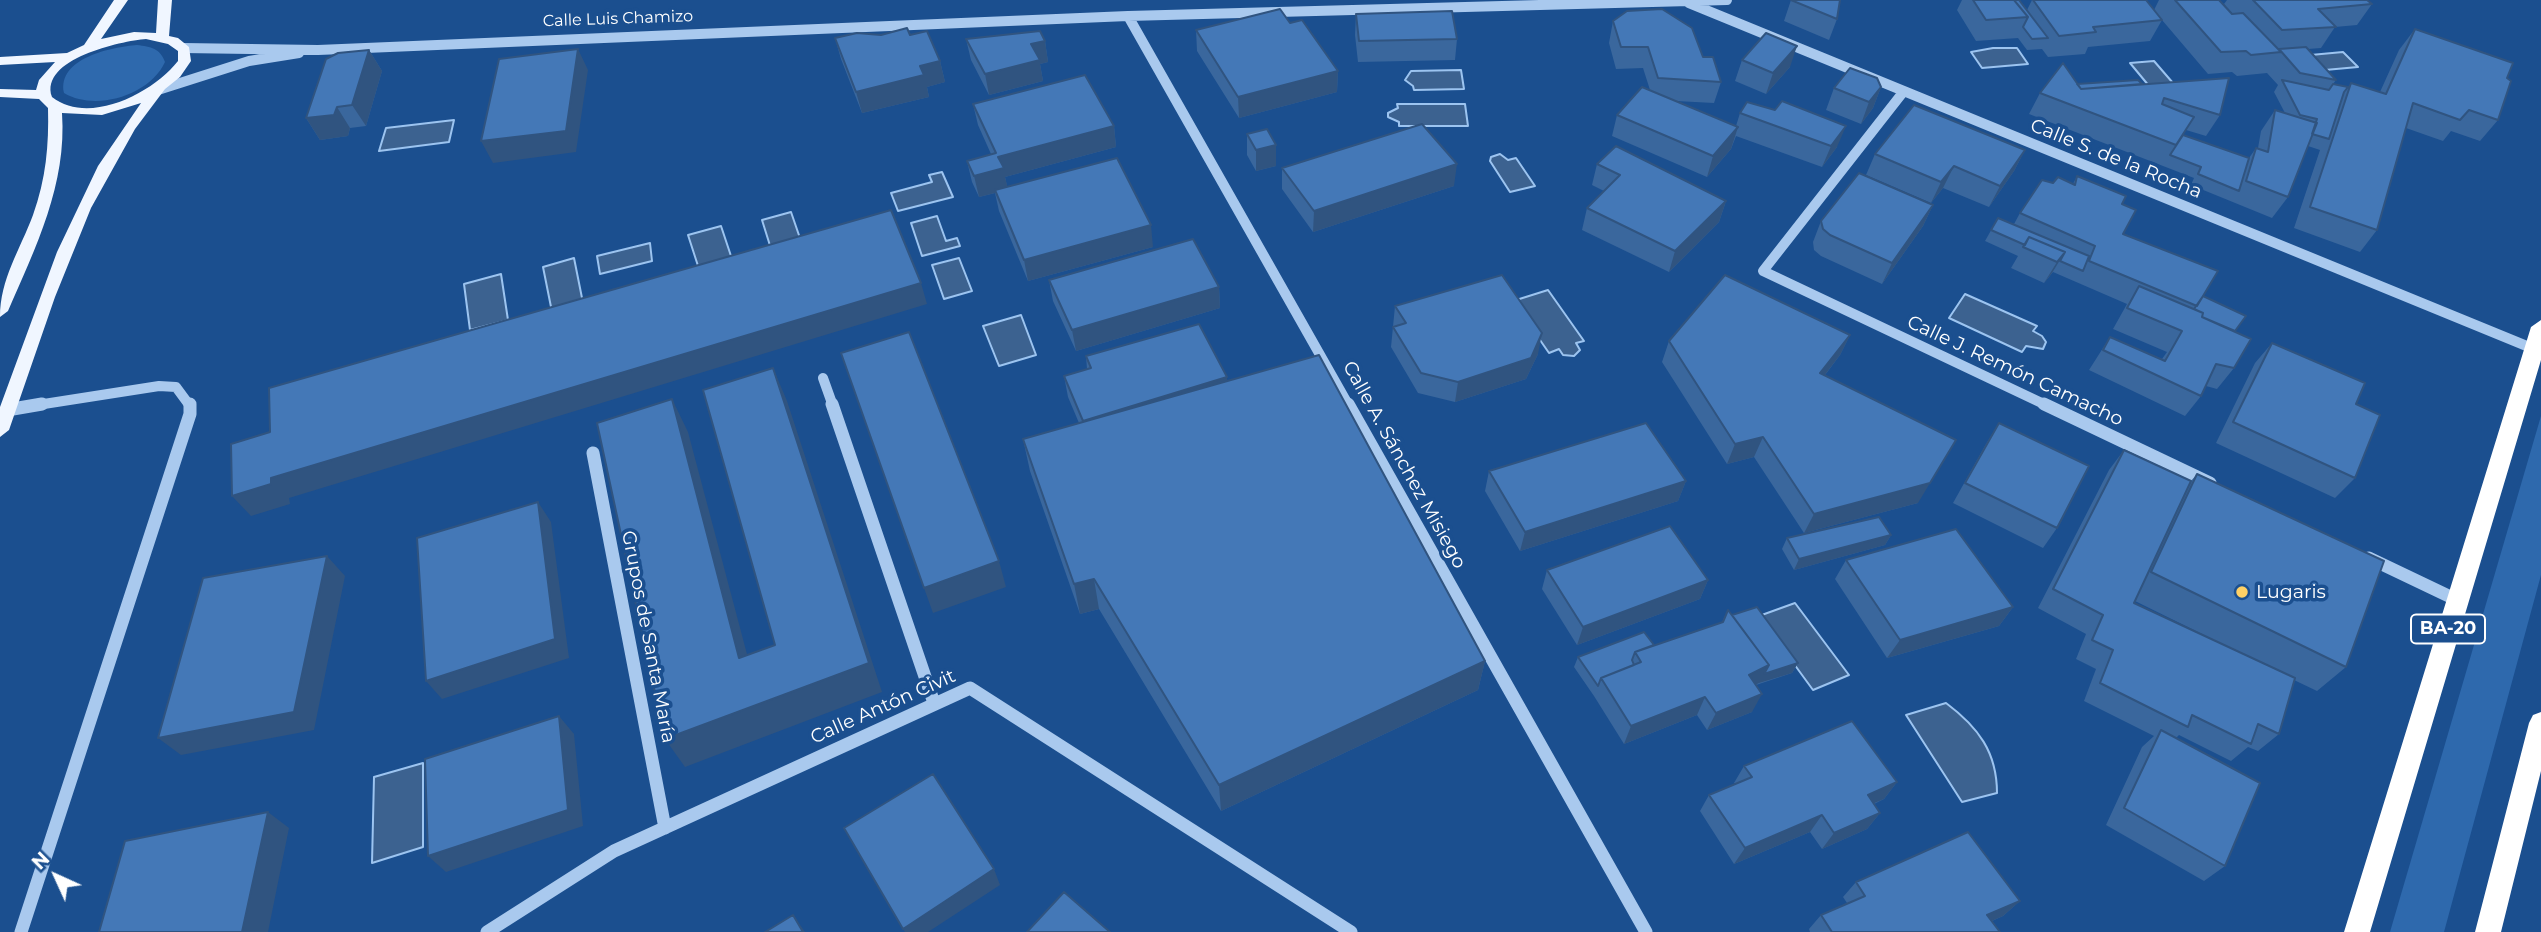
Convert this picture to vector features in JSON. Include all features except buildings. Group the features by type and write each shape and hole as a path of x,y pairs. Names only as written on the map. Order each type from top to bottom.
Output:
{"highway":[{"name":"BA-20","path":"2357,932 2541,327"},
{"path":"2488,932 2541,723"}],"main road":[{"path":"88,48 121,0"},
{"path":"162,36 165,0"},
{"path":"0,311 54,177 58,126 55,108 45,95 47,79 71,57 88,48 128,36 162,36 175,40 183,48 185,57 182,67 158,90 120,137 88,195 0,430"},
{"path":"0,61 71,57"},
{"path":"55,108 70,112 105,110 133,103 158,90"},
{"path":"0,93 45,95"}],"street":[{"name":"Calle Luis Chamizo","path":"183,48 318,50 1128,16 1727,0"},
{"name":"Calle S. de la Rocha","path":"1684,1 2534,349"},
{"name":"Calle A. Sánchez Misiego","path":"1128,16 1646,932"},
{"path":"158,90 249,61 318,50"},
{"name":"Calle J. Remón Camacho","path":"1904,91 1763,271 2224,489"},
{"path":"823,378 934,703"},
{"path":"7,411 159,386 176,387 190,403 186,428 21,932"},
{"name":"Grupos de Santa María","path":"593,453 665,828"},
{"path":"2361,554 2457,600"},
{"name":"Calle Antón Civit","path":"487,932 614,851 970,688 1351,932"}],"shaded area":[{"path":"137,45 154,49 165,62 158,74 135,91 121,97 91,101 64,93 64,81 77,63 114,48"},
{"path":"2017,48 2028,64 1982,68 1971,52"},
{"path":"2343,52 2358,67 2303,72 2289,57"},
{"path":"2154,61 2179,90 2154,92 2130,63"},
{"path":"1461,70 1464,89 1414,90 1405,80 1411,71"},
{"path":"1397,104 1465,104 1468,126 1399,126 1399,122 1388,117 1388,113 1398,108"},
{"path":"454,120 449,142 379,151 386,128"},
{"path":"1500,154 1508,160 1516,158 1535,186 1510,192 1490,161 1491,157"},
{"path":"942,172 953,197 898,211 891,193 932,182 929,175"},
{"path":"791,212 802,244 772,252 762,220"},
{"path":"937,216 946,241 957,238 960,246 922,256 911,223"},
{"path":"721,226 732,259 699,269 688,235"},
{"path":"650,243 652,261 600,274 597,256"},
{"path":"574,258 583,303 552,312 543,267"},
{"path":"959,258 972,291 944,299 932,265"},
{"path":"501,274 508,320 470,330 464,284"},
{"path":"1548,290 1584,341 1576,343 1580,350 1574,356 1563,355 1559,349 1549,353 1513,301"},
{"path":"1965,294 2037,326 2033,331 2046,342 2043,349 2026,346 2022,352 1949,318"},
{"path":"1021,315 1036,355 999,366 983,326"},
{"path":"2541,416 2541,575 2444,932 2390,932"},
{"path":"1795,603 1849,675 1813,690 1759,616"},
{"path":"1946,703 1967,721 1984,742 1994,765 1997,793 1962,802 1906,715"},
{"path":"423,763 423,847 372,863 374,777"}],"place":[{"name":"Lugaris","path":"2242,592"}]}
